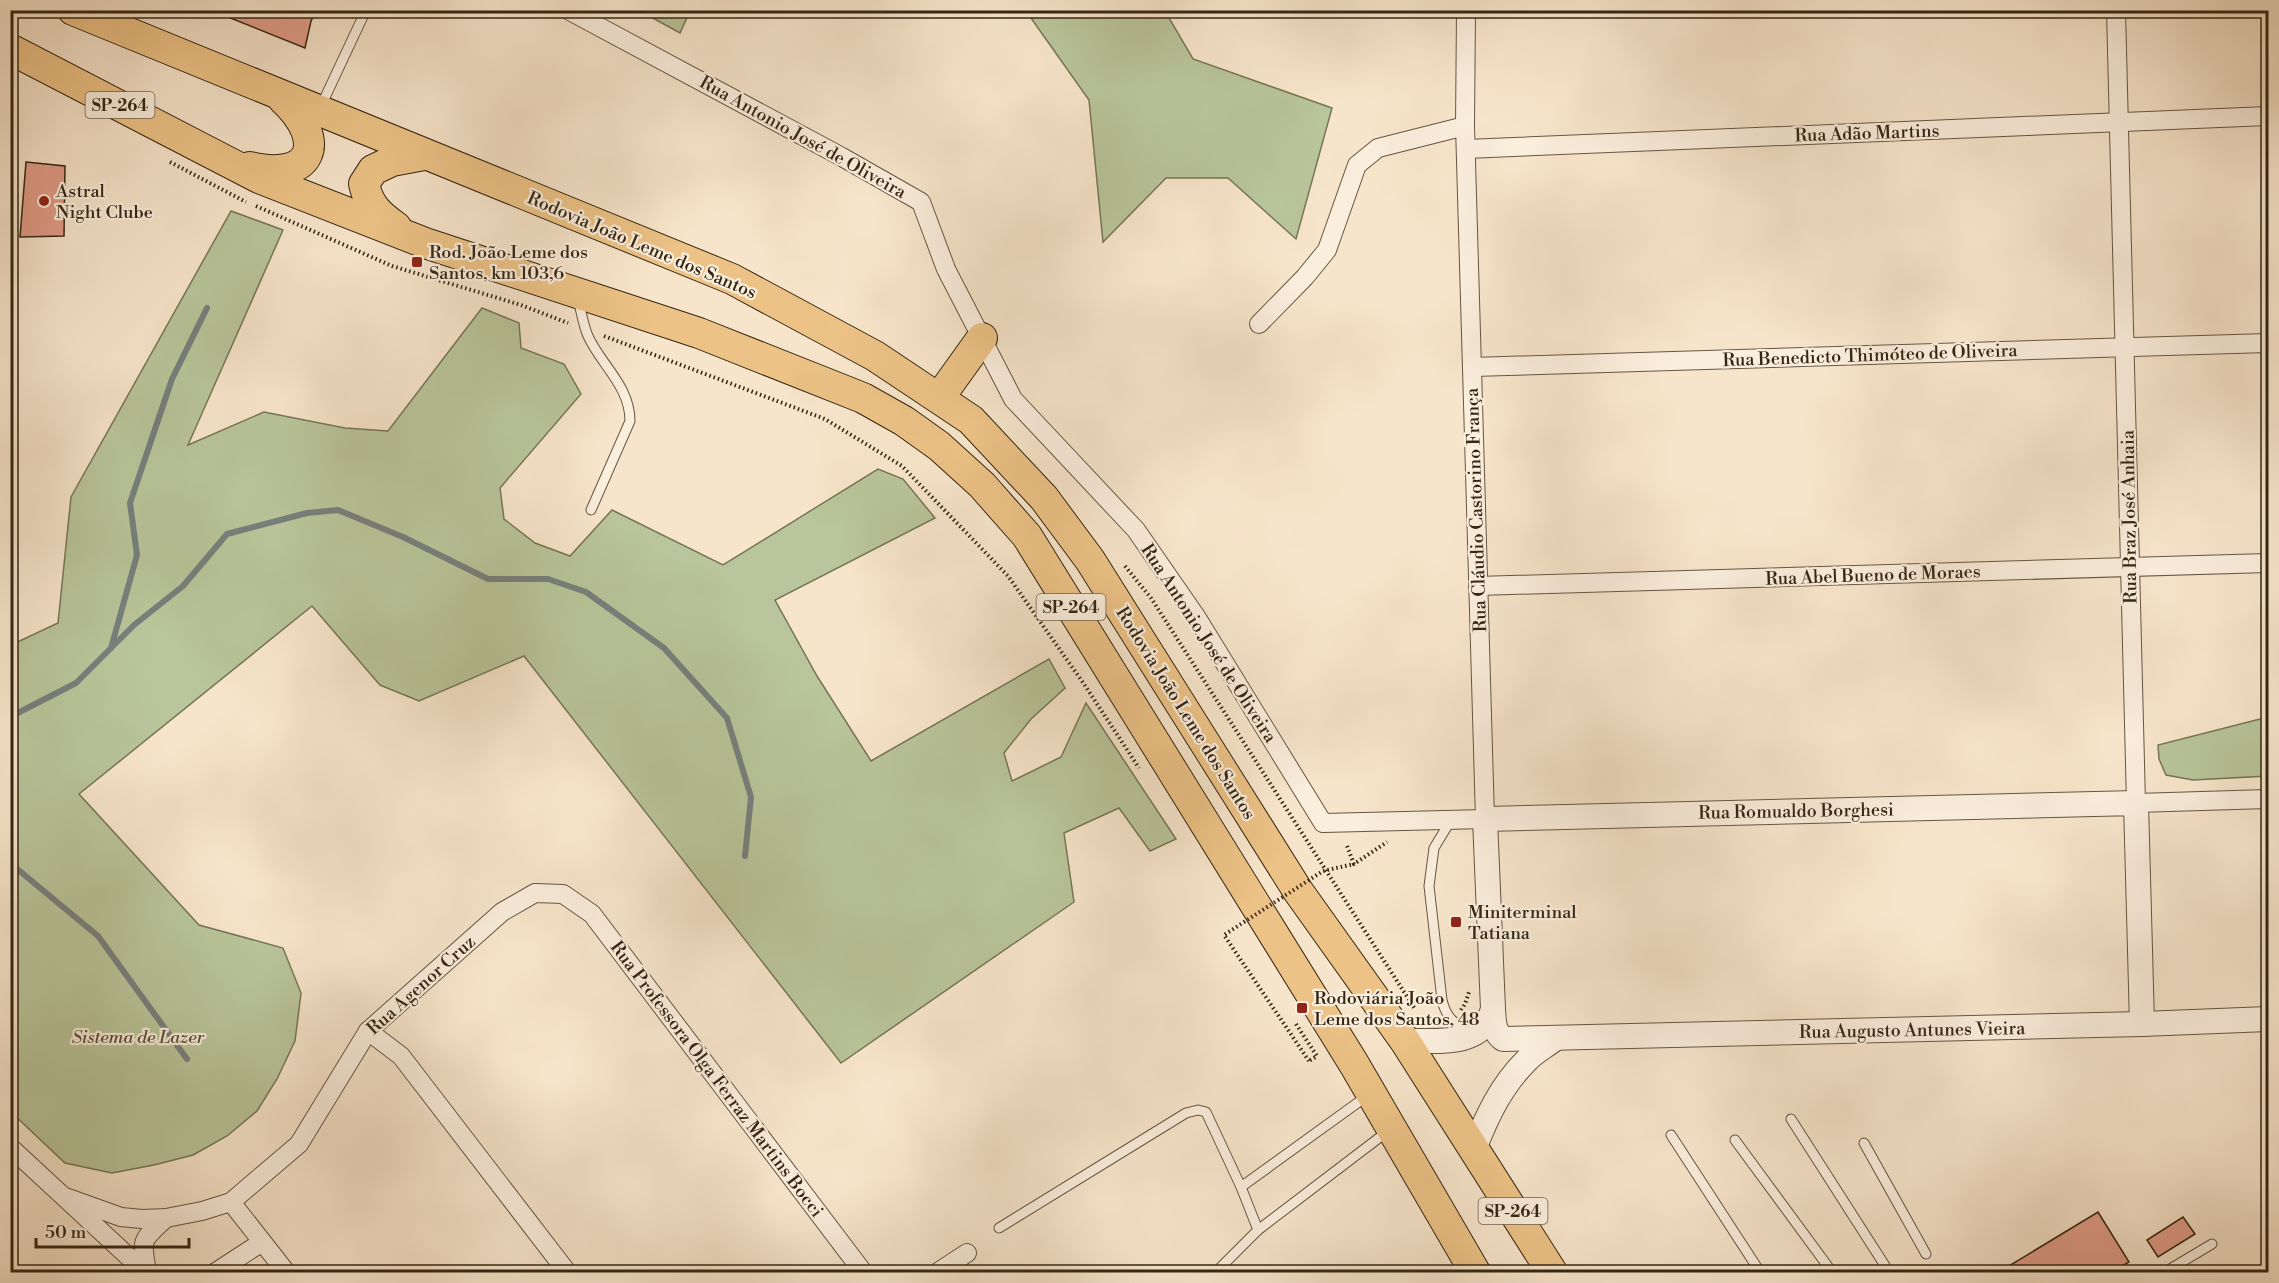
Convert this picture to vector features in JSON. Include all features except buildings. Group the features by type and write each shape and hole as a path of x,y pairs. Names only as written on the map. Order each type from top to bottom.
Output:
{"main road":[{"name":"Rodovia João Leme dos Santos","path":"73,10 732,279 875,356 971,420 1044,498 1083,551 1298,891 1405,1041 1552,1272"},
{"name":"SP-264","path":"10,49 259,178 411,238 699,333 863,398 904,421 939,446 982,485 1028,536 1371,1093 1474,1272"},
{"path":"229,162 276,171 294,168 308,153 308,129 299,114 279,95"},
{"path":"411,238 385,219 368,200 364,184 373,170 392,161 424,155"},
{"path":"939,398 982,338"}],"street":[{"name":"Rua Antonio José de Oliveira","path":"568,10 921,202 946,269 1013,399 1136,530 1197,618 1323,823"},
{"name":"Rua Cláudio Castorino França","path":"1466,10 1465,126 1485,819 1494,1026 1503,1039"},
{"name":"Rua Braz José Anhaia","path":"2116,10 2142,1024"},
{"name":"Rua Adão Martins","path":"1466,149 2268,116"},
{"path":"1258,324 1305,277 1327,250 1357,165 1378,148 1465,126"},
{"name":"Rua Benedicto Thimóteo de Oliveira","path":"1472,367 2268,343"},
{"name":"Rua Abel Bueno de Moraes","path":"1479,586 2268,563"},
{"name":"Rua Romualdo Borghesi","path":"1323,823 2268,799"},
{"name":"Rua Agenor Cruz","path":"65,1197 121,1217 166,1218 202,1211 231,1202 299,1144 368,1031 502,912 535,893 563,894"},
{"name":"Rua Professora Olga Ferraz Martins Bocci","path":"563,894 592,915 864,1272"},
{"path":"1405,1041 1468,1036 1482,1030 1491,1018 1493,1009"},
{"name":"Rua Augusto Antunes Vieira","path":"1503,1039 2268,1019"},
{"path":"368,1031 401,1056 567,1272"},
{"path":"1474,1149 1487,1115 1503,1089 1527,1060 1556,1038"},
{"path":"10,1147 146,1272"},
{"path":"231,1202 286,1272"},
{"path":"146,1272 142,1247 144,1237 166,1218"},
{"path":"216,1272 262,1242"},
{"path":"938,1272 967,1253"}],"lane":[{"path":"319,111 366,10"},
{"path":"577,293 588,336 622,389 630,406 630,421 591,510"},
{"path":"1451,820 1434,848 1430,886 1445,1014 1463,1028 1468,1036 1503,1039"},
{"path":"1241,1187 1371,1093"},
{"path":"999,1228 1186,1113 1198,1110 1206,1112 1258,1230"},
{"path":"1791,1119 1889,1272"},
{"path":"1216,1272 1258,1230 1392,1128"},
{"path":"1671,1135 1760,1272"},
{"path":"1736,1140 1832,1272"},
{"path":"1864,1143 1926,1254"},
{"path":"2165,1272 2212,1244"}],"path":[{"path":"163,159 223,191 392,266 521,305 825,419 902,466 1008,576 1084,684 1141,771"},
{"path":"1296,1024 1317,1056 1309,1061 1224,936 1323,871 1354,864 1384,842 1395,841"},
{"path":"1347,846 1354,864"},
{"path":"1238,915 1245,925"}],"green space":[{"path":"640,11 690,11 680,33"},
{"path":"1026,11 1165,11 1193,59 1332,108 1296,239 1228,178 1166,178 1103,242 1089,100"},
{"name":"Sistema de Lazer","path":"231,211 283,230 188,445 264,412 345,428 388,431 482,308 519,323 521,348 564,364 581,394 500,488 504,519 535,543 570,556 612,510 723,565 878,469 903,479 935,518 775,600 817,676 871,761 1049,659 1065,688 1031,719 1004,753 1012,781 1061,757 1086,703 1176,839 1150,851 1119,808 1064,833 1074,902 841,1063 524,656 419,701 380,685 312,606 79,794 199,925 283,948 301,993 295,1041 277,1079 257,1111 227,1136 193,1155 112,1173 65,1163 11,1112 11,645 58,623 71,497"},
{"path":"2268,717 2268,776 2193,780 2166,775 2159,759 2158,745"}],"waterway":[{"path":"111,648 137,555 130,503 172,379 207,308"},
{"path":"10,717 76,683 134,625 183,586 227,534 307,513 338,510 403,537 488,579 548,579 586,592 664,648 727,718 751,797 745,856"},
{"path":"10,863 98,936 187,1059"}],"place":[{"name":"Astral Night Clube","path":"44,201"},
{"name":"Rod. João Leme dos Santos, km 103,6","path":"417,262"},
{"name":"Miniterminal Tatiana","path":"1456,922"},
{"name":"Rodoviária João Leme dos Santos, 48","path":"1302,1008"}]}
